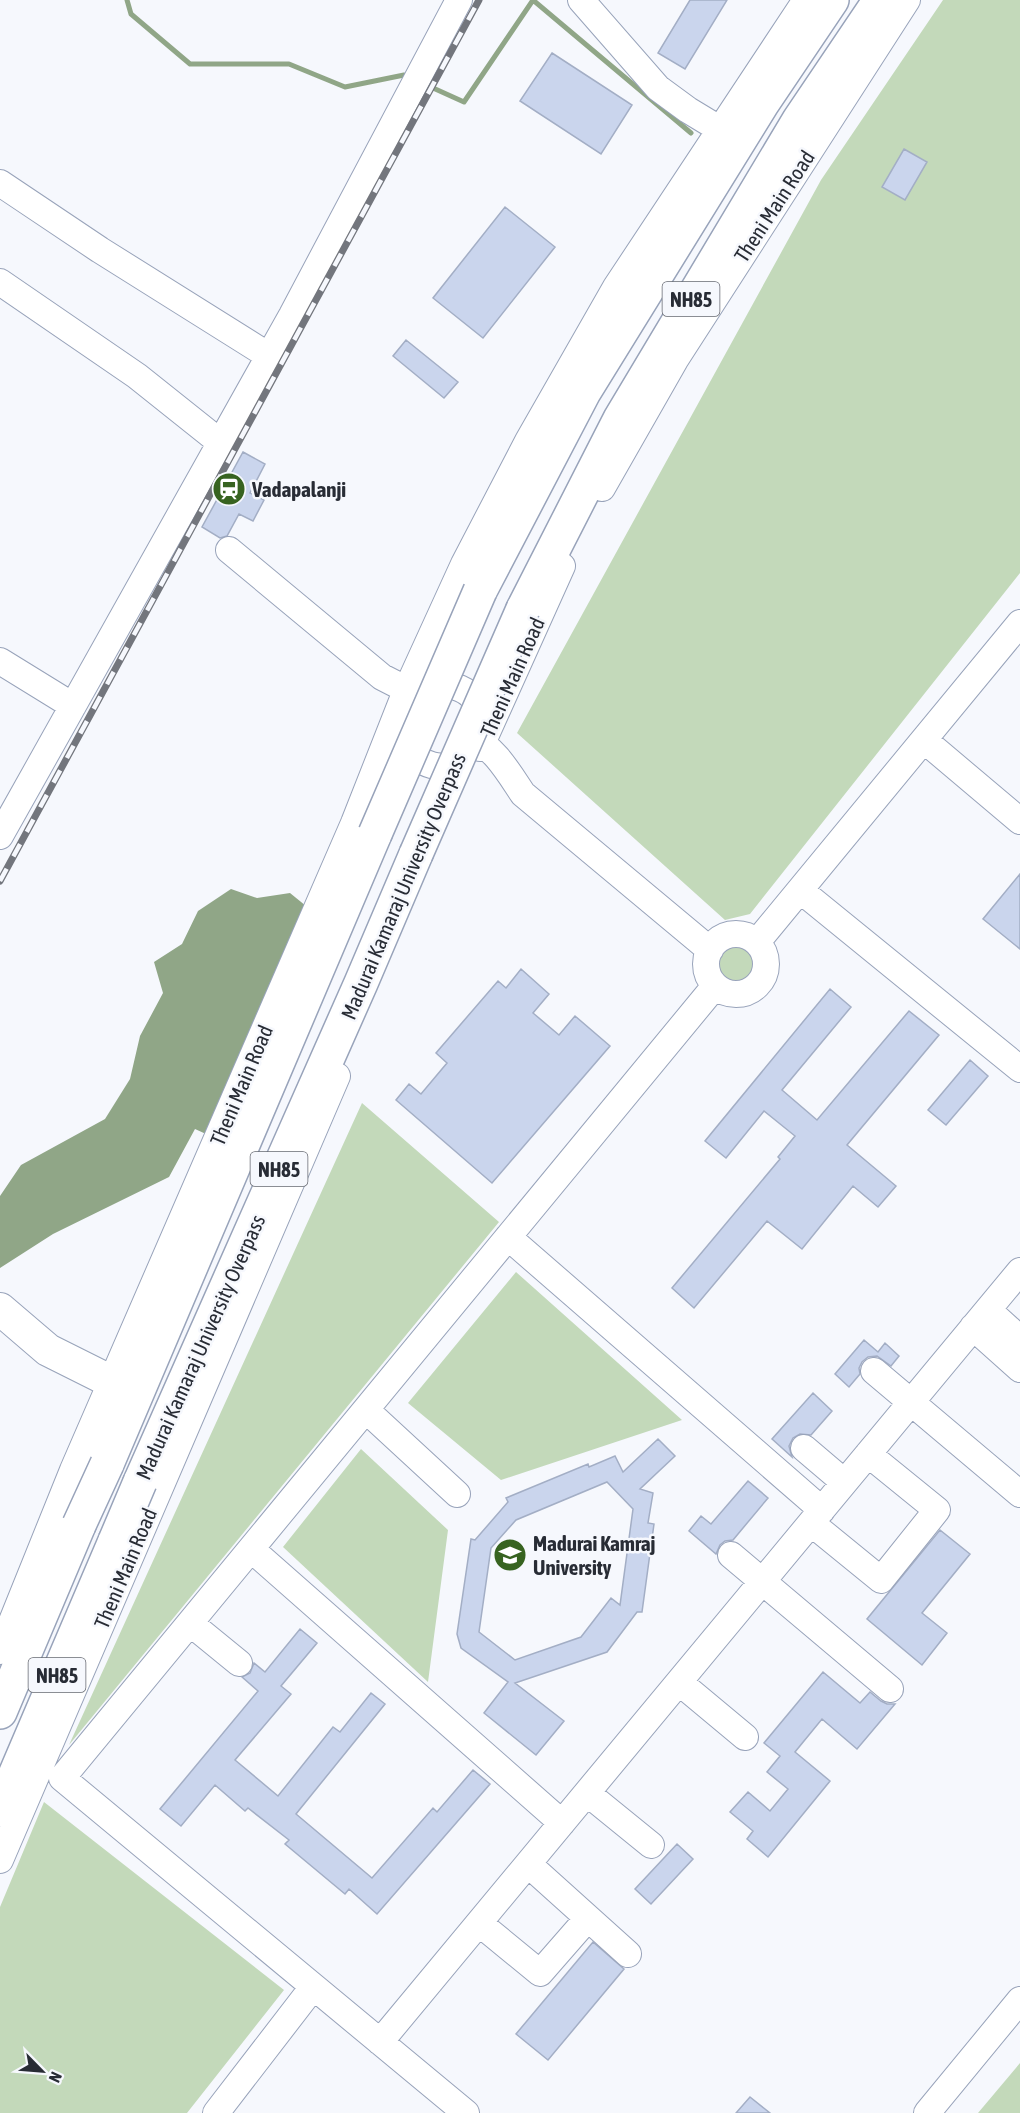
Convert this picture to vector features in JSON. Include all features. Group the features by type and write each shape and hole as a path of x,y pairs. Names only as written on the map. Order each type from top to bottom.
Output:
{"highway":[{"name":"Madurai Kamaraj University Overpass","path":"0,1712 480,591 584,392 762,104 832,0"},
{"name":"Madurai Kamaraj University Overpass","path":"0,1810 140,1482 361,983 523,609 620,419 799,120 880,0"}],"main road":[{"path":"0,1309 48,1350 112,1382"}],"street":[{"path":"0,836 9,796 73,706 269,356 459,0"},
{"name":"Theni Main Road","path":"0,1651 67,1486 354,823 381,753 418,693 420,662 464,564 528,441 616,287 806,0"},
{"name":"Theni Main Road","path":"0,1860 429,858 463,785 473,738 504,695 578,529 675,360 907,0"},
{"path":"584,1 658,88 720,130"},
{"path":"0,183 100,250 269,356"},
{"path":"0,282 137,376 221,443"},
{"path":"229,550 382,677 418,693 440,684 453,685 465,691 475,701 473,738 447,766 433,766 410,752 406,734 418,693"},
{"path":"757,942 1020,623"},
{"path":"0,661 73,706"},
{"path":"381,753 406,734"},
{"path":"473,738 509,773 523,794 715,944"},
{"path":"924,740 1020,821"},
{"path":"800,890 1020,1069"},
{"path":"732,934 746,935 757,942 767,962 764,975 756,987 737,995 723,992 715,986 706,963 715,944 732,934"},
{"path":"466,2113 62,1778 715,986"},
{"path":"508,1238 817,1516 881,1580 937,1510 868,1454"},
{"path":"380,2042 1020,1271"},
{"path":"980,1319 1020,1340"},
{"path":"980,1319 1020,1369"},
{"path":"874,1371 1020,1494"},
{"path":"366,1410 458,1494"},
{"path":"804,1448 844,1482"},
{"path":"67,1486 145,1521"},
{"path":"251,1549 562,1823"},
{"path":"730,1556 890,1689"},
{"path":"190,1623 239,1663"},
{"path":"679,1682 745,1737"},
{"path":"587,1792 651,1845"},
{"path":"528,1864 628,1954"},
{"path":"479,1923 540,1973 588,1918"},
{"path":"216,2113 313,1987"},
{"path":"927,2113 1020,2000"}],"shaded area":[{"path":"943,0 1020,0 1020,573 750,914 725,920 517,733 821,180"},
{"path":"231,889 257,898 290,893 306,906 206,1134 195,1129 169,1177 53,1234 0,1268 0,1196 21,1165 105,1119 130,1079 140,1036 163,993 154,962 182,944 198,911"},
{"path":"737,941 753,947 759,963 753,979 737,985 721,979 715,963 721,947"},
{"path":"362,1103 499,1222 69,1745"},
{"path":"516,1272 682,1420 501,1480 408,1403"},
{"path":"361,1449 448,1530 428,1682 283,1547"},
{"path":"44,1802 284,1990 187,2113 0,2113 0,1907"},
{"path":"1020,2063 1020,2113 978,2113"}],"building":[{"path":"690,0 727,0 685,69 658,53"},
{"path":"552,53 632,105 601,154 520,101"},
{"path":"904,149 927,162 905,200 882,187"},
{"path":"505,207 555,247 483,338 433,298"},
{"path":"406,340 458,382 444,398 393,356"},
{"path":"243,452 265,464 250,493 264,500 253,521 239,514 227,536 220,538 202,527"},
{"path":"1020,874 1020,949 983,919"},
{"path":"521,969 549,994 533,1013 559,1035 575,1016 610,1046 492,1183 396,1100 409,1084 421,1094 447,1063 436,1053 498,981 506,988"},
{"path":"830,989 851,1007 782,1090 817,1120 909,1011 939,1035 847,1145 896,1186 878,1207 853,1186 802,1249 767,1221 694,1308 672,1288 780,1159 778,1157 795,1136 764,1111 726,1158 705,1141"},
{"path":"970,1060 988,1076 946,1125 928,1110"},
{"path":"864,1340 878,1352 885,1343 899,1356 891,1366 877,1356 868,1357 862,1362 859,1368 860,1374 849,1387 835,1374"},
{"path":"813,1393 832,1411 811,1435 800,1434 793,1438 789,1446 792,1457 772,1439"},
{"path":"658,1439 675,1456 640,1489 653,1493 648,1523 654,1524 642,1612 637,1612 607,1652 515,1683 564,1721 536,1755 484,1713 508,1682 461,1648 457,1634 471,1539 475,1540 508,1502 506,1498 588,1464 589,1467 615,1456 623,1472","holes":["607,1482 633,1509 620,1605 611,1598 581,1637 515,1660 479,1632 491,1548 516,1520"]},
{"path":"748,1481 768,1498 733,1540 725,1541 720,1545 716,1554 689,1531 701,1516 711,1524"},
{"path":"940,1530 970,1554 922,1613 947,1633 922,1665 867,1619"},
{"path":"300,1629 317,1643 281,1686 291,1694 235,1760 278,1796 333,1727 340,1732 371,1693 385,1704 296,1814 372,1878 433,1808 437,1812 473,1770 490,1784 377,1914 349,1889 345,1894 285,1844 289,1840 248,1808 245,1811 215,1785 181,1826 160,1809 258,1691 242,1677 250,1673 254,1663 265,1672"},
{"path":"823,1672 860,1703 870,1692 887,1704 895,1704 857,1749 822,1719 795,1752 830,1781 768,1857 747,1839 753,1831 730,1812 748,1792 770,1811 788,1789 767,1772 780,1756 764,1743"},
{"path":"677,1844 693,1859 651,1904 635,1889"},
{"path":"593,1942 624,1969 548,2060 516,2034"},
{"path":"750,2097 770,2113 736,2113"}],"waterway":[{"path":"127,0 131,14 190,64 289,64 345,87 404,75 411,78"},
{"path":"533,0 691,133"},
{"path":"422,83 464,102 533,0"}],"railway":[{"path":"0,881 479,0"}],"place":[{"name":"Vadapalanji","path":"229,489"},
{"name":"Madurai Kamraj University","path":"510,1555"}]}
